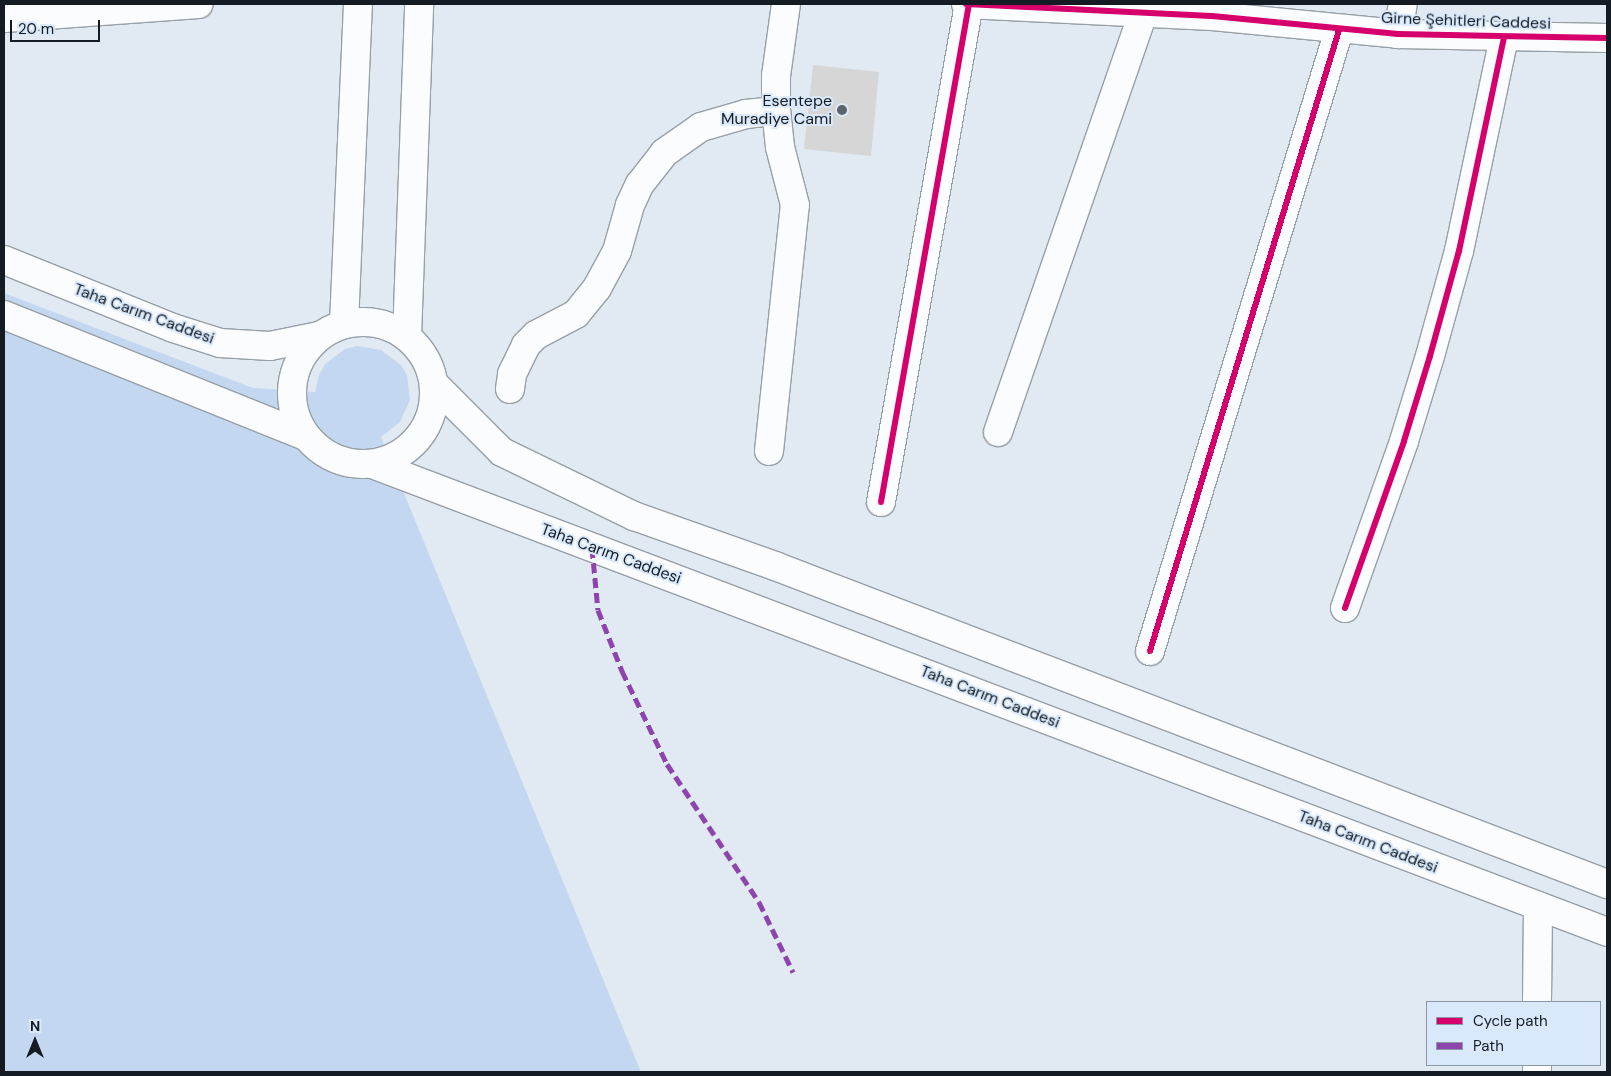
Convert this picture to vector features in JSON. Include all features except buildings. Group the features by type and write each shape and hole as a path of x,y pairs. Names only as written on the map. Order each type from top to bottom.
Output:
{"street":[{"path":"4,18 198,4"},
{"path":"344,324 358,4"},
{"path":"407,336 418,4"},
{"path":"769,450 795,205 780,147 776,111 776,76 786,4"},
{"path":"881,502 967,4"},
{"name":"Girne Şehitleri Caddesi","path":"967,4 1116,8 1143,13 1398,34 1504,38 1607,38"},
{"path":"1398,34 1403,4"},
{"path":"998,432 1143,13"},
{"path":"1150,650 1339,30"},
{"path":"1345,608 1404,440 1430,356 1483,145 1504,38"},
{"path":"510,389 512,374 526,345 536,335 576,314 597,288 617,251 630,205 640,184 664,153 701,127 746,114 776,111"},
{"name":"Taha Carım Caddesi","path":"4,260 173,328 220,342 270,346 319,336"},
{"path":"4,315 305,436 335,459 353,464 372,464 398,455 419,437 429,421 434,384"},
{"path":"305,436 291,402 292,383 296,365 319,336 344,324 373,322 407,336 420,350 434,384 502,452 634,516 784,569 1607,884"},
{"name":"Taha Carım Caddesi","path":"372,464 1607,932"},
{"path":"1537,1001 1538,906"}],"shaded area":[{"path":"4,293 253,388 315,392 319,375 325,364 345,349 357,346 381,350 401,365 407,375 410,400 400,422 381,437 641,1072 4,1072"}],"marked path":[{"path":"592,548 598,610 622,671 667,764 759,902 793,972"}],"cycle path":[{"path":"966,4 1212,16 1398,34 1607,38"},
{"path":"881,502 969,4"},
{"path":"1150,651 1339,30"},
{"path":"1345,608 1404,441 1430,356 1459,251 1504,38"}],"place":[{"name":"Esentepe Muradiye Cami","path":"842,110"}]}
